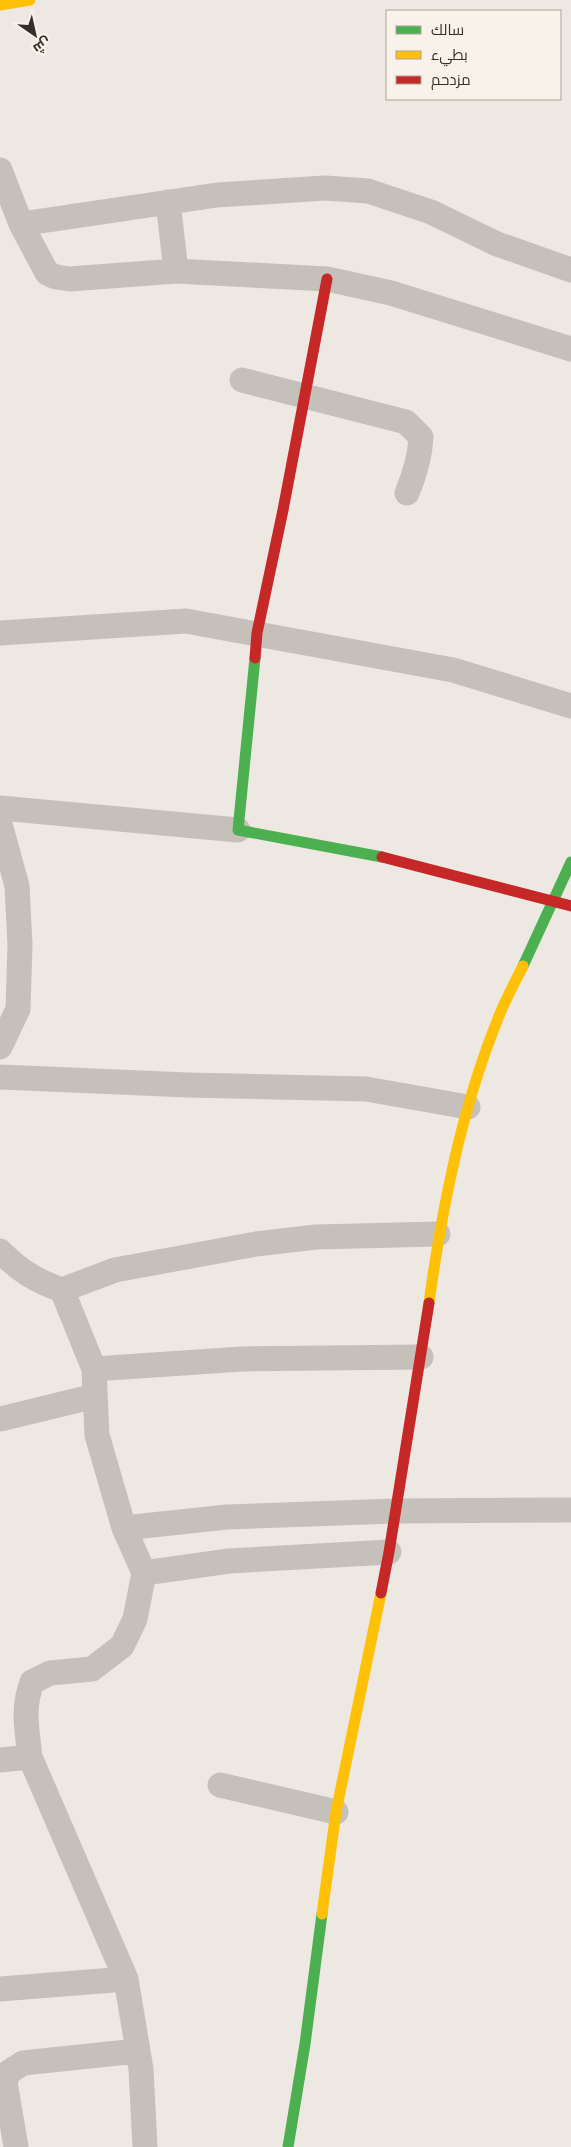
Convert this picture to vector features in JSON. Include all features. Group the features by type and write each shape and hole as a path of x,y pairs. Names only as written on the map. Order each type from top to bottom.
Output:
{"street":[{"path":"0,5 30,0"},
{"path":"0,170 21,224 47,273 56,278 70,279 176,271 327,279 390,293 571,349"},
{"path":"21,224 217,195 324,188 368,191 431,212 497,244 571,270"},
{"path":"168,202 176,271"},
{"path":"238,830 257,633 283,510 327,279"},
{"path":"242,380 406,422 421,437 416,473 407,493"},
{"path":"0,633 186,621 453,670 571,706"},
{"path":"0,808 238,830 374,855 571,906"},
{"path":"0,824 17,886 20,945 18,1009 0,1047"},
{"path":"288,2147 305,2044 336,1812 389,1552 421,1357 438,1234 468,1107 497,1021 571,862"},
{"path":"0,1077 188,1085 366,1089 468,1107"},
{"path":"0,1251 17,1268 43,1283 62,1290 115,1270 256,1244 316,1237 438,1234"},
{"path":"62,1290 94,1368 97,1436 124,1528 144,1573 135,1619 122,1646 92,1669 50,1673 32,1682 26,1698 25,1715 30,1757 126,1979 141,2069 145,2147"},
{"path":"94,1368 242,1359 421,1357"},
{"path":"0,1418 95,1396"},
{"path":"124,1528 227,1517 395,1511 571,1510"},
{"path":"144,1573 228,1561 389,1552"},
{"path":"0,1760 30,1757"},
{"path":"220,1785 336,1812"},
{"path":"0,1989 126,1979"},
{"path":"16,2147 5,2082 9,2072 23,2063 137,2051"}],"traffic: fast":[{"path":"255,658 238,830 382,857"},
{"path":"523,966 571,862"},
{"path":"288,2147 305,2044 322,1914"}],"traffic: slow":[{"path":"0,5 30,0"},
{"path":"429,1303 440,1232 463,1125 484,1055 506,1000 523,966"},
{"path":"322,1914 336,1812 381,1593"}],"traffic: jam":[{"path":"255,658 257,633 283,510 327,279"},
{"path":"382,857 571,906"},
{"path":"381,1593 429,1303"}]}
